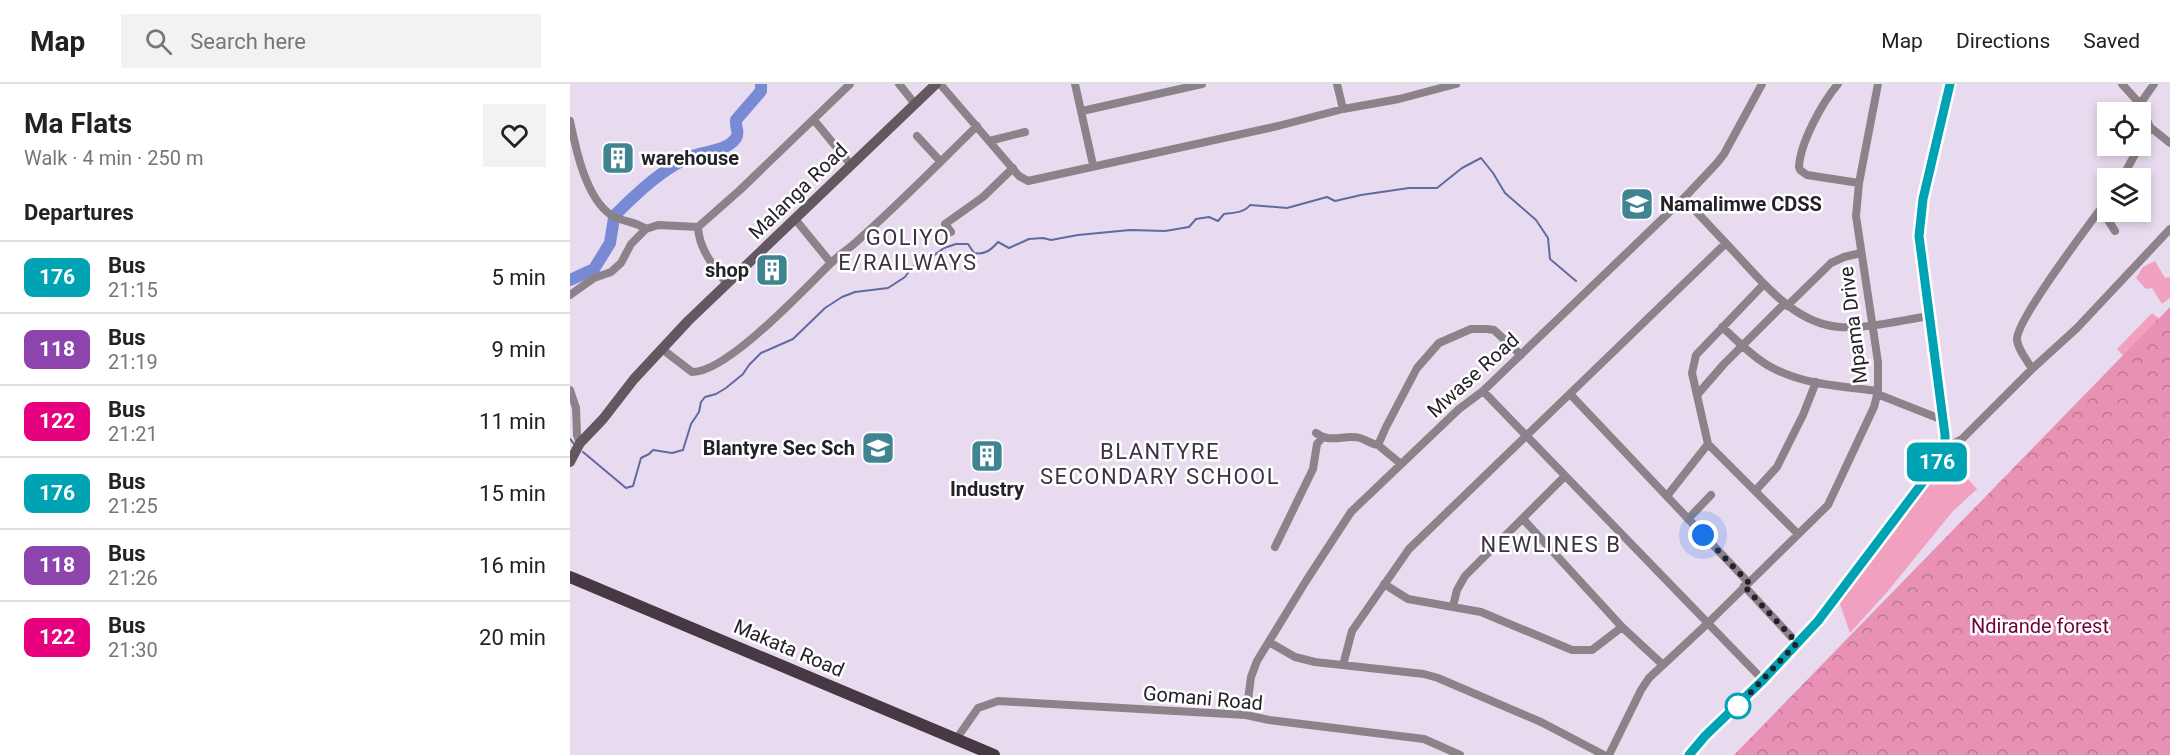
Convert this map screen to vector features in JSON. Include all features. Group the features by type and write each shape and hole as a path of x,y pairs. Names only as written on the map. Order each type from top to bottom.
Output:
{"main road":[{"name":"Makata Road","path":"570,577 994,755"}],"street":[{"path":"570,295 594,278 611,272 621,263 631,244 646,229 658,225 698,227 850,84"},
{"path":"899,84 915,104"},
{"path":"938,84 977,126 1018,176 1028,181 1278,126 1343,109 1399,99 1456,84"},
{"name":"Malanga Road","path":"570,462 580,443 688,321 938,84"},
{"path":"1075,84 1093,165"},
{"path":"1082,111 1202,84"},
{"path":"1337,84 1343,109"},
{"name":"Mwase Road","path":"1246,715 1251,677 1257,661 1306,581 1352,513 1459,409 1483,392 1684,198 1724,154 1762,84"},
{"path":"1838,84 1831,92 1810,131 1799,167 1807,175 1859,183"},
{"name":"Mpama Drive","path":"1609,755 1641,690 1662,664 1707,624 1823,512 1833,497 1874,407 1878,362 1856,216 1859,183 1878,84"},
{"path":"1945,448 1944,420 1921,260 1920,224 1924,194 1950,84"},
{"path":"2122,84 2138,102"},
{"path":"2141,102 2154,84"},
{"path":"814,120 851,165"},
{"path":"570,121 578,158 599,203 609,213 622,220 639,224 646,229"},
{"path":"662,349 688,370 697,372 726,357 751,338 806,289 831,263 856,243 977,126"},
{"path":"2151,128 2170,143"},
{"path":"989,141 1025,132"},
{"path":"917,136 940,161"},
{"path":"951,232 945,224 982,197 1013,168"},
{"path":"1684,198 1764,284 1804,317 1840,327 1930,316"},
{"path":"2032,369 2019,348 2018,332 2041,293 2097,215"},
{"path":"795,219 831,263"},
{"path":"2109,222 2115,231"},
{"path":"698,227 707,256 727,284"},
{"path":"1689,755 1818,621 1929,474 1945,448 1962,439 2077,328 2170,229"},
{"path":"1343,665 1352,631 1409,549 1726,243"},
{"path":"1697,395 1743,345 1836,260 1861,254"},
{"path":"1764,284 1695,358 1692,373 1708,444 1798,534"},
{"path":"1722,327 1770,366 1791,376 1877,392 1944,420"},
{"path":"1378,446 1417,368 1439,342 1471,329 1488,329 1494,330 1521,355"},
{"path":"1756,490 1777,467 1816,382"},
{"path":"570,390 576,408 577,435 580,443"},
{"path":"1483,392 1763,680"},
{"path":"1570,394 1688,519 1797,643"},
{"path":"1275,547 1312,469 1319,435 1356,437 1378,446 1401,464"},
{"path":"1667,496 1708,444"},
{"path":"1453,606 1457,590 1465,576 1564,477"},
{"path":"1688,519 1712,495"},
{"path":"1523,519 1622,627 1662,664"},
{"path":"1384,584 1408,599 1481,612 1572,650 1592,650 1622,627"},
{"path":"1269,642 1295,657 1315,662 1424,674 1438,678 1541,722 1604,755"},
{"name":"Gomani Road","path":"957,738 978,708 998,700 1246,715 1269,720 1424,739 1460,755"}],"shaded area":[{"path":"2155,261 2165,278 2170,277 2170,298 2162,304 2152,288 2146,289 2136,278 2143,267"},
{"path":"2152,313 2170,327 2161,398 2117,349"},
{"path":"1948,457 1977,489 1953,511 1888,591 1850,633 1839,601 1895,531"}],"green space":[{"name":"Ndirande forest","path":"2170,307 2170,755 1734,755"}],"waterway":[{"path":"615,215 672,167 693,156 722,148 732,142 738,134 736,120 761,91 761,84"},
{"path":"583,452 626,488 633,486 641,458 653,450 672,453 683,450 691,424 705,397 726,388 743,374 761,353 793,339 825,308 842,297 855,292 888,288 905,277 912,267 925,262 944,248 956,244 968,244 974,253 985,253 998,242 1009,248 1029,239 1051,240 1130,230 1165,231 1189,227 1196,219 1209,217 1218,221 1224,214 1241,211 1250,205 1287,208 1327,197 1335,201 1409,188 1437,188 1462,168 1481,158 1505,193 1536,220 1548,238 1550,259 1576,281"},
{"path":"570,280 594,269 610,243 614,218"},
{"path":"570,439 575,445"}],"bus line":[{"name":"176","path":"1689,755 1818,621 1929,474 1945,448 1941,393 1933,351 1919,236 1923,199 1950,84"}],"place":[{"name":"warehouse","path":"618,158"},
{"name":"Namalimwe CDSS","path":"1637,204"},
{"name":"shop","path":"772,270"},
{"name":"Blantyre Sec Sch","path":"878,448"},
{"name":"Industry","path":"987,456"}],"district":[{"name":"GOLIYO E/RAILWAYS","path":"908,250"},
{"name":"BLANTYRE SECONDARY SCHOOL","path":"1160,464"},
{"name":"NEWLINES B","path":"1551,544"}],"route":[{"path":"1703,535 1748,582 1744,586 1797,643 1738,706"}]}
